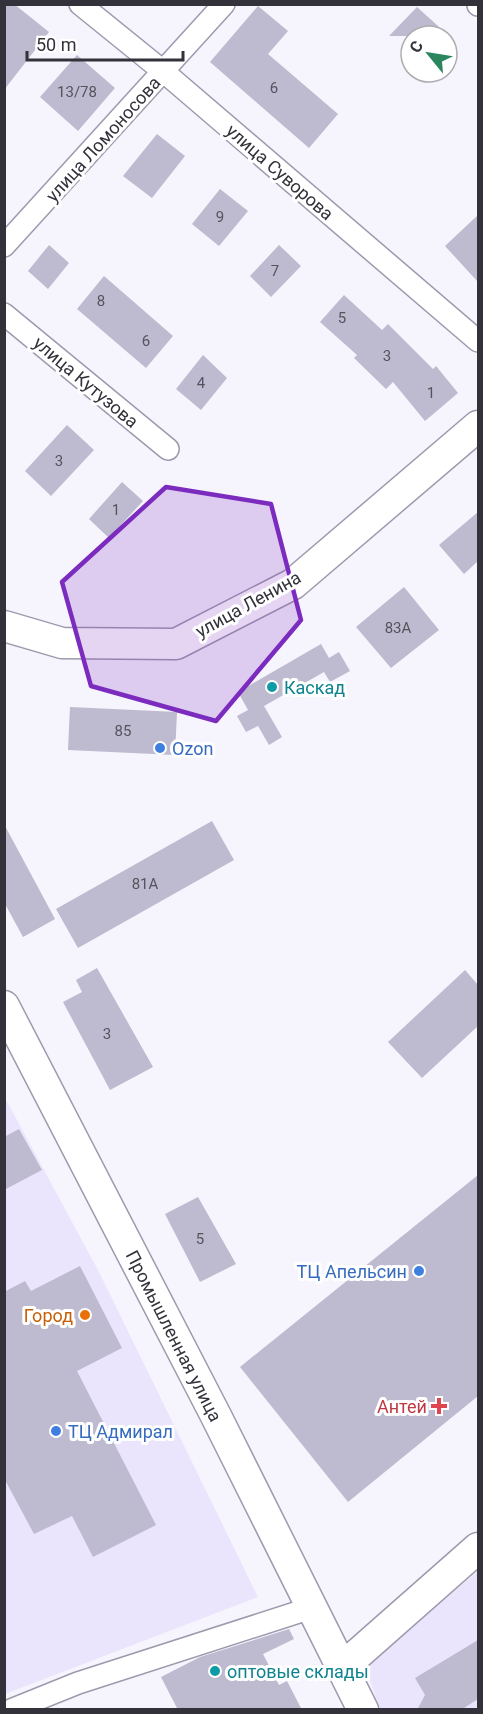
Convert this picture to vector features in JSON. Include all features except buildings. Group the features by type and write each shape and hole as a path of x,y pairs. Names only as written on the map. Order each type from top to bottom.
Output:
{"street":[{"name":"улица Суворова","path":"80,4 164,72 478,341"},
{"name":"улица Ломоносова","path":"4,246 224,4"},
{"name":"улица Кутузова","path":"4,314 168,449"},
{"name":"улица Ленина","path":"4,626 62,643 176,644 292,584 478,426"},
{"name":"Промышленная улица","path":"4,1006 216,1416 363,1710"},
{"path":"343,1667 478,1548"},
{"path":"11,1710 78,1683 311,1608"}],"highlighted area":[{"path":"166,487 271,504 301,620 216,721 91,686 62,582"}],"shaded area":[{"path":"4,1096 99,1272 258,1597 5,1694"},
{"path":"478,1571 478,1709 380,1709 365,1666"}],"place":[{"name":"Каскад","path":"272,687"},
{"name":"Ozon","path":"160,748"},
{"name":"ТЦ Апельсин","path":"419,1271"},
{"name":"Город","path":"85,1315"},
{"name":"Антей","path":"439,1406"},
{"name":"ТЦ Адмирал","path":"56,1431"},
{"name":"оптовые склады","path":"215,1671"}]}
